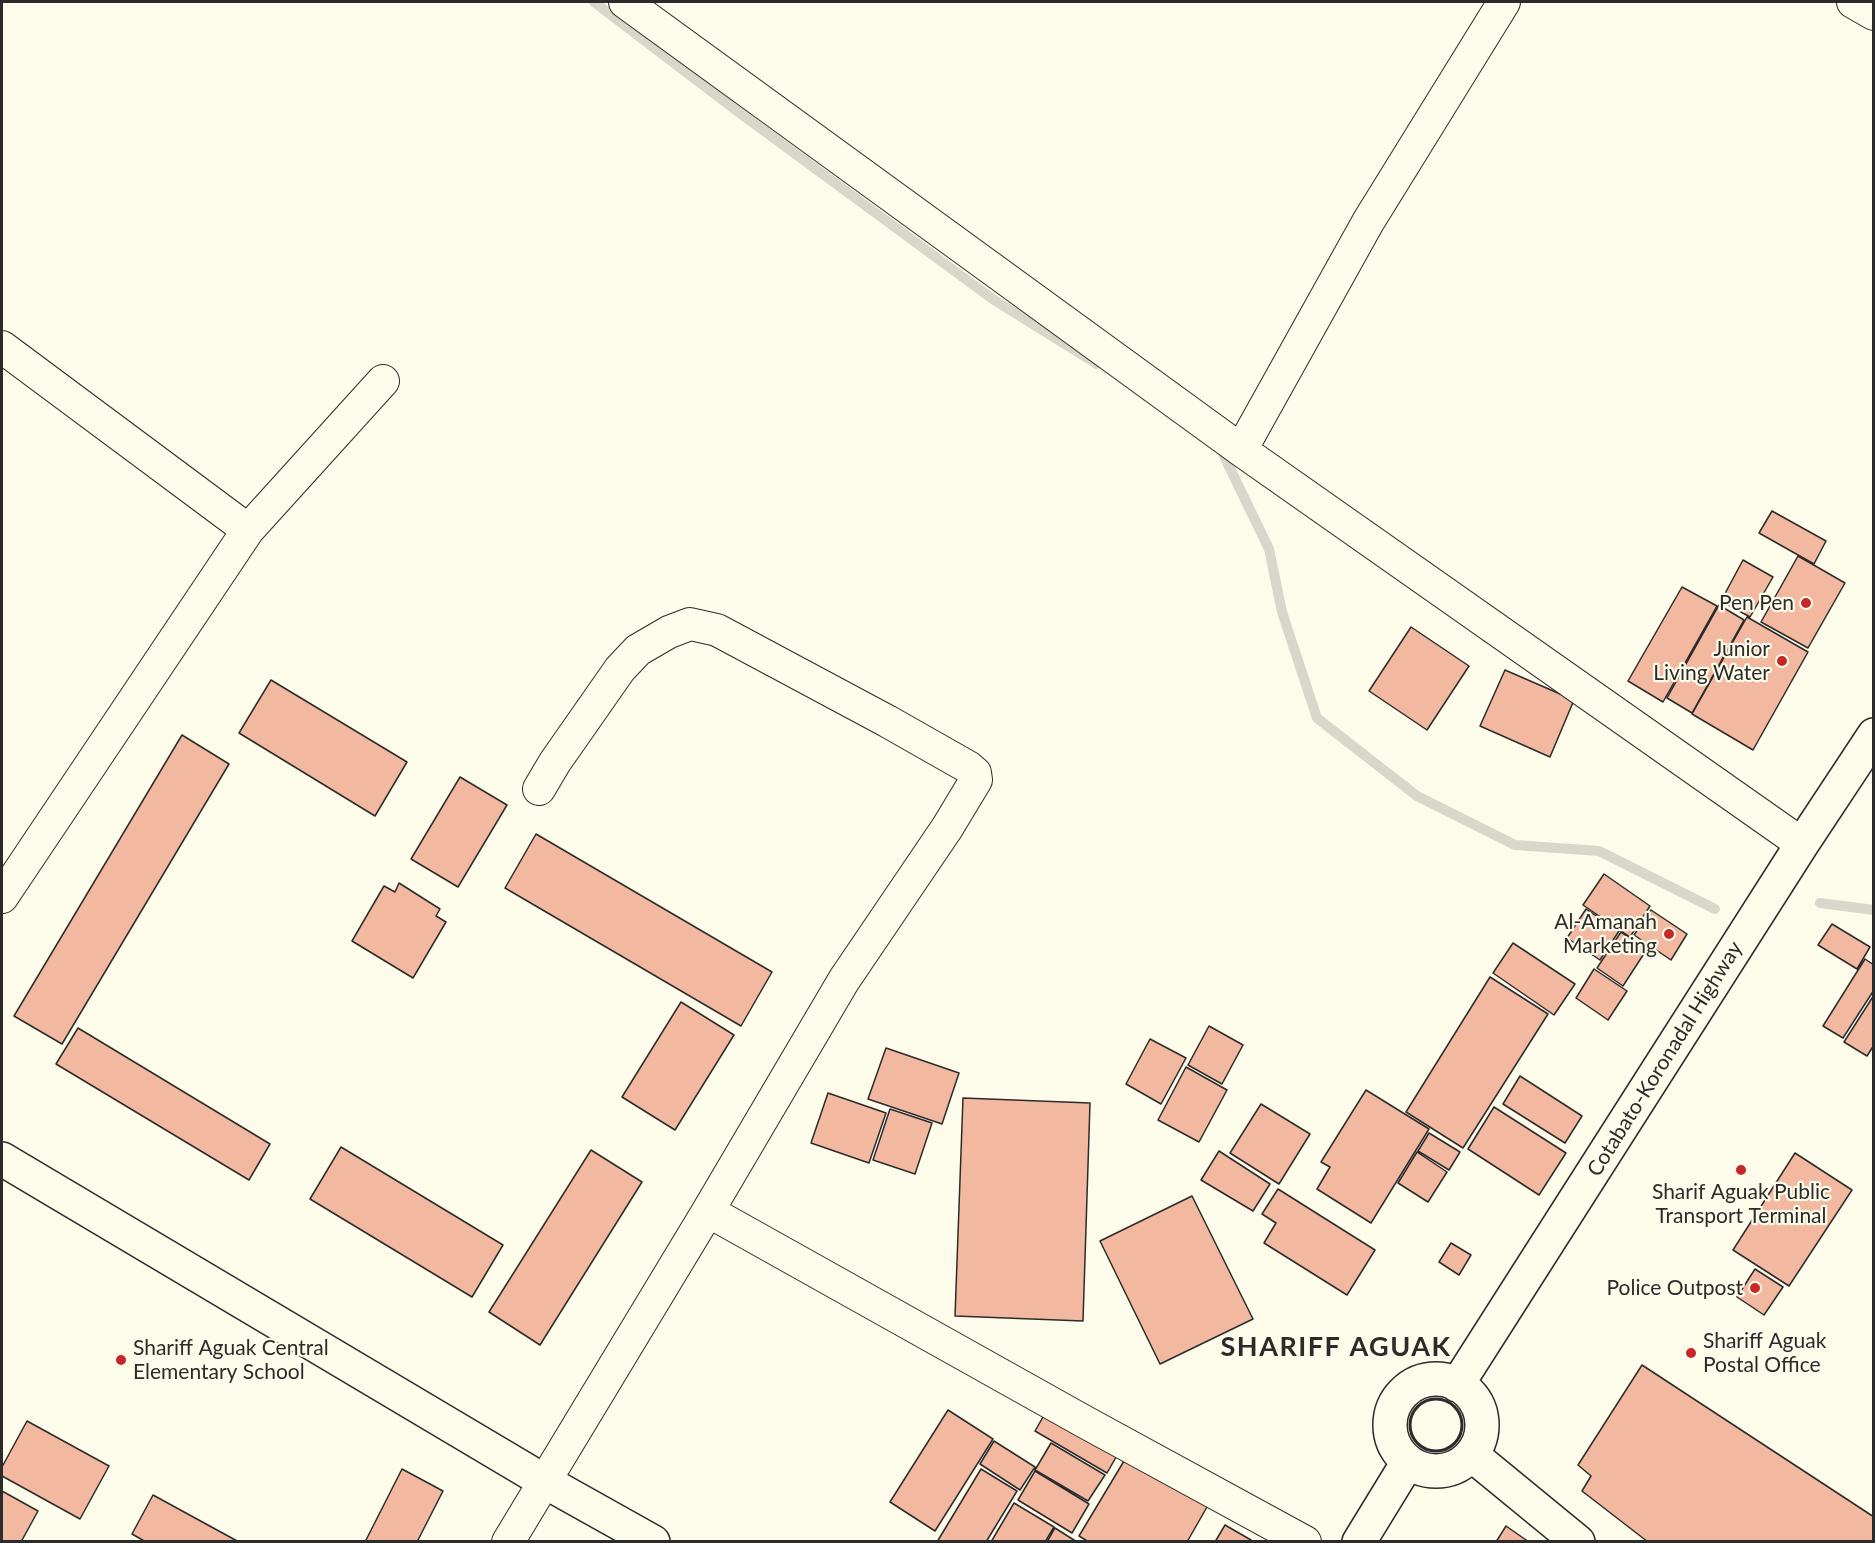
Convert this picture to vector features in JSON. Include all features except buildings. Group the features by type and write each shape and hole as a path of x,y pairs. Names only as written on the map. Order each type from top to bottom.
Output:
{"main road":[{"name":"Cotabato-Koronadal Highway","path":"1457,1385 1874,735"},
{"path":"2,1159 544,1481 654,1542"},
{"path":"1441,1379 1465,1390 1476,1404 1482,1421 1480,1439 1472,1455 1458,1466 1442,1471 1424,1470 1408,1462 1397,1450 1391,1434 1390,1417 1397,1400 1408,1388 1424,1381 1441,1379"},
{"path":"1472,1455 1578,1542"},
{"path":"1359,1542 1408,1462"}],"street":[{"path":"625,2 1241,450 1802,844"},
{"path":"1241,450 1368,222 1504,2"},
{"path":"1853,2 1874,14"},
{"path":"2,347 248,530"},
{"path":"2,897 248,530 383,381"},
{"path":"508,1542 708,1211 844,980 947,828 976,780 975,773 961,763 887,721 717,630 690,624 669,632 638,650 620,669 555,762 539,789"},
{"path":"708,1211 1305,1542"}],"waterway":[{"path":"594,2 737,111 994,300 1097,364"},
{"path":"1224,456 1269,549 1282,612 1317,718 1417,796 1515,845 1599,851 1715,909"},
{"path":"1820,903 1874,910"}],"wall":[{"path":"1431,1399 1441,1399 1455,1406 1462,1425 1455,1444 1441,1451 1431,1451 1421,1447 1414,1440 1410,1430 1410,1420 1414,1410 1421,1403 1431,1399"}],"place":[{"name":"Pen Pen","path":"1806,603"},
{"name":"Junior Living Water","path":"1782,661"},
{"name":"Al-Amanah Marketing","path":"1669,934"},
{"name":"Sharif Aguak Public Transport Terminal","path":"1741,1170"},
{"name":"Police Outpost","path":"1755,1288"},
{"name":"Shariff Aguak Postal Office","path":"1691,1353"},
{"name":"Shariff Aguak Central Elementary School","path":"121,1360"}],"district":[{"name":"SHARIFF AGUAK","path":"1336,1347"}]}
